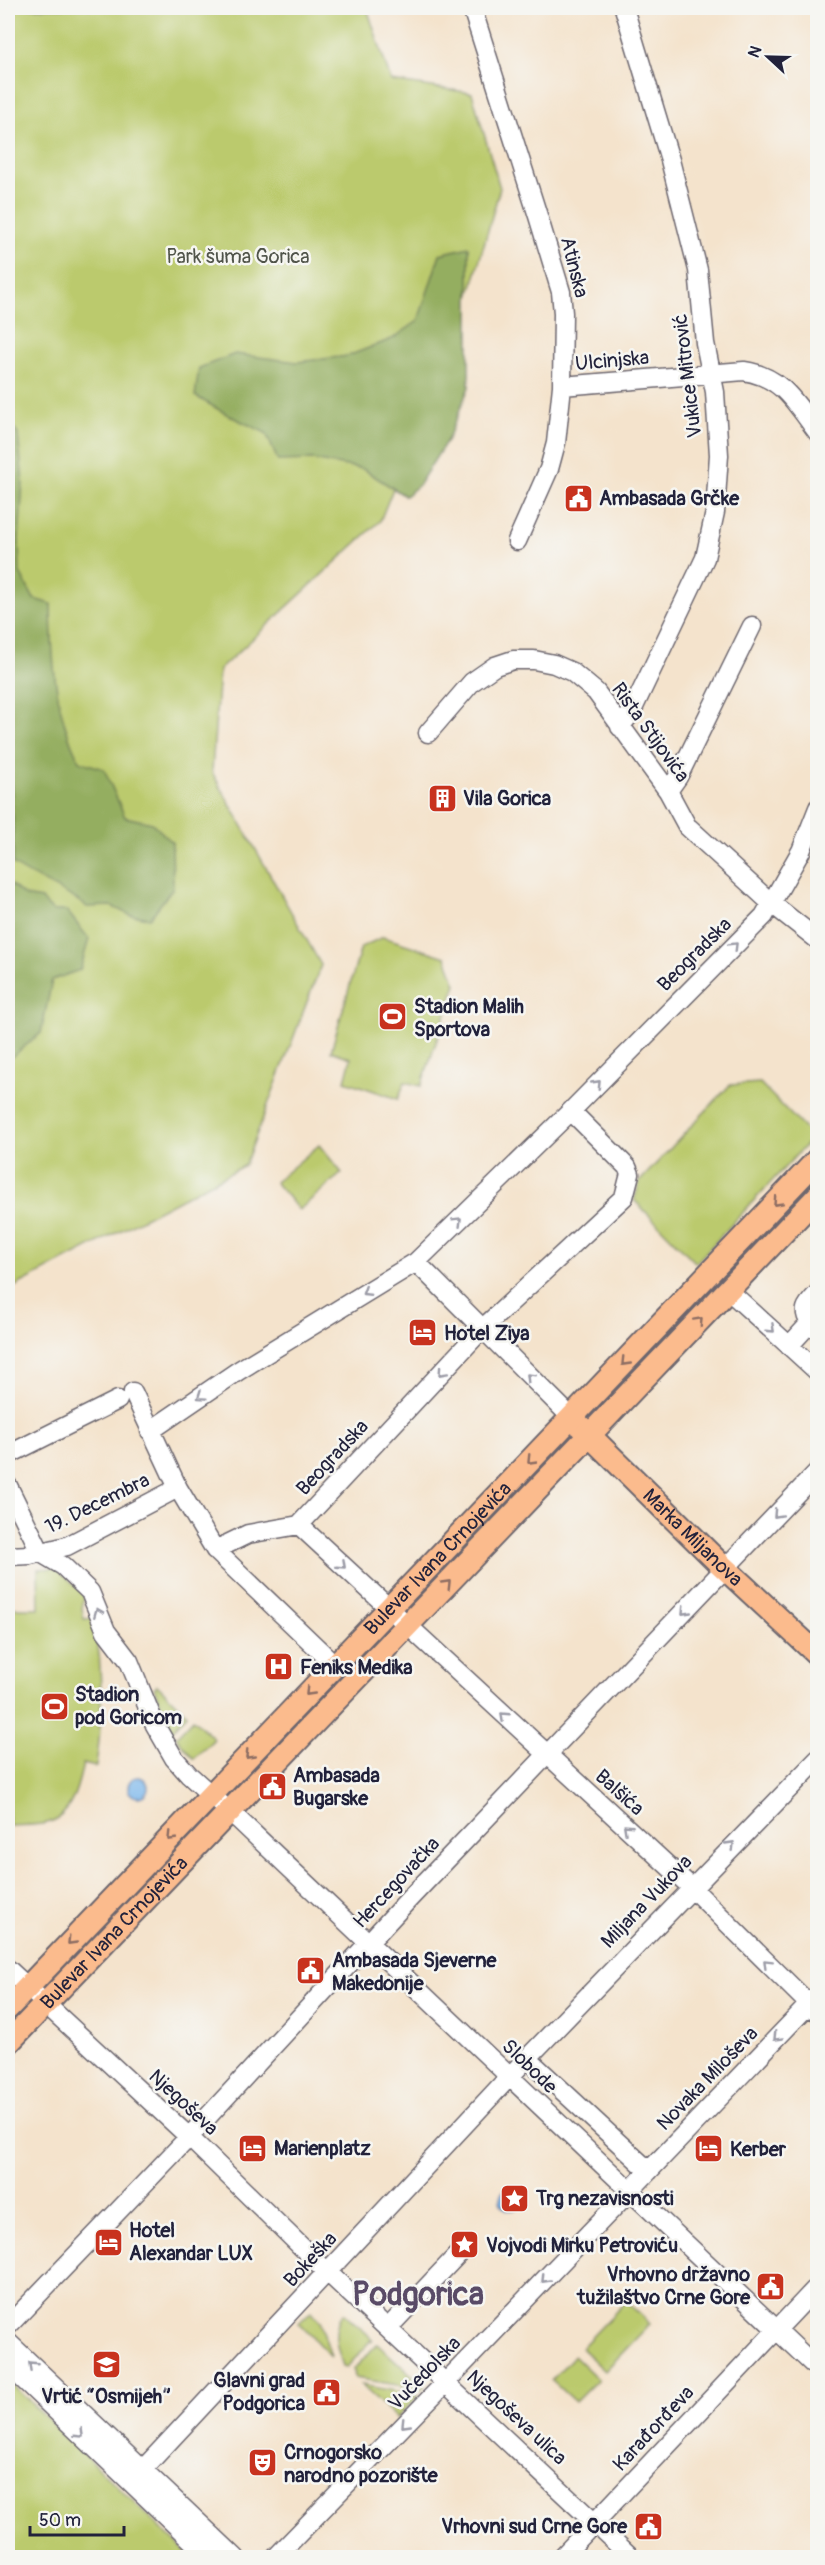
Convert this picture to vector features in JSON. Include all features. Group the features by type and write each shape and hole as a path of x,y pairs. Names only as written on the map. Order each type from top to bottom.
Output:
{"main road":[{"name":"Bulevar Ivana Crnojevića","path":"8,2008 818,1159"},
{"name":"Bulevar Ivana Crnojevića","path":"8,2043 818,1196"},
{"name":"Marka Miljanova","path":"572,1418 726,1569 818,1655"}],"street":[{"name":"Atinska","path":"472,8 561,292 563,313 559,427 553,456 517,541"},
{"name":"Vukice Mitrović","path":"620,728 631,713 697,578 708,544 714,512 718,455 715,392 705,343 698,270 688,224 624,8"},
{"name":"Ulcinjska","path":"562,386 744,370 765,375 787,393 818,433"},
{"path":"668,791 678,777 752,626"},
{"name":"Rista Stijovića","path":"428,733 479,676 504,663 524,660 554,664 580,678 596,692 668,791 687,826 771,903 818,940"},
{"name":"Beogradska","path":"150,1431 238,1371 416,1262 572,1111 764,916 801,851 818,808"},
{"name":"Beogradska","path":"389,1609 299,1525 482,1329 624,1197 630,1174 627,1167 572,1111"},
{"path":"416,1262 572,1418"},
{"path":"728,1290 818,1372"},
{"path":"789,1346 814,1327 804,1313 804,1308 818,1293"},
{"path":"8,1455 126,1396 150,1431"},
{"name":"19. Decembra","path":"8,1556 42,1553 67,1546 178,1488 150,1431"},
{"name":"Hercegovačka","path":"8,2333 369,1943 818,1471"},
{"name":"19. Decembra","path":"8,1486 42,1553 63,1566 90,1592 106,1631 129,1661 155,1725 169,1750 189,1775 211,1794"},
{"path":"178,1488 215,1550 335,1665"},
{"path":"215,1550 248,1534 299,1525"},
{"name":"Balšića","path":"389,1609 815,2004"},
{"name":"Miljana Vukova","path":"505,2082 691,1887 818,1759"},
{"name":"Slobode","path":"211,1794 369,1943 505,2082 629,2192 818,2370"},
{"name":"Njegoševa","path":"8,1969 189,2137 328,2272"},
{"name":"Novaka Miloševa","path":"629,2192 815,2004"},
{"path":"528,2058 649,2171"},
{"name":"Bokeška","path":"137,2476 505,2082"},
{"name":"Vučedolska","path":"275,2558 629,2192"},
{"path":"388,2328 464,2248"},
{"name":"Njegoševa ulica","path":"328,2272 596,2521"},
{"name":"Karađorđeva","path":"561,2558 818,2286"},
{"path":"8,2333 210,2558"},
{"path":"8,2365 236,2558"},
{"path":"596,2521 633,2558"}],"green space":[{"name":"Park šuma Gorica","path":"8,8 367,8 391,81 472,93 500,188 466,308 380,521 219,670 212,772 321,965 245,1165 8,1290"},
{"path":"469,247 469,387 448,439 418,486 405,496 363,469 313,460 278,461 266,433 195,396 199,368 235,354 297,362 348,356 392,339 418,321 440,254"},
{"path":"8,420 18,434 23,482 19,540 20,573 34,599 51,604 56,684 59,704 71,742 79,761 104,769 125,817 152,823 172,842 173,888 150,918 130,915 111,906 87,907 13,864 13,815 8,742"},
{"path":"8,882 25,896 41,899 53,911 67,911 89,939 80,970 52,980 41,1033 8,1060"},
{"name":"Stadion Malih Sportova","path":"383,937 446,957 456,984 421,1086 405,1082 398,1099 345,1081 351,1058 331,1051 361,947"},
{"path":"760,1083 813,1137 696,1263 634,1200 640,1181 730,1085"},
{"path":"319,1145 342,1173 299,1210 275,1182"},
{"path":"817,1168 817,1182 608,1408 601,1401"},
{"path":"546,1457 552,1464 415,1606 408,1600"},
{"name":"Stadion pod Goricom","path":"57,1568 85,1595 82,1608 84,1619 94,1618 101,1693 96,1767 83,1764 72,1799 56,1820 42,1824 8,1826 8,1608 39,1608 38,1569"},
{"path":"383,1626 389,1632 246,1781 239,1775"},
{"path":"157,1685 187,1714 172,1731 154,1688"},
{"path":"193,1719 214,1739 194,1759 176,1737"},
{"path":"626,2301 650,2324 605,2371 581,2348"},
{"path":"311,2311 320,2321 331,2357 299,2323"},
{"path":"344,2313 373,2339 347,2367 343,2366 336,2339 337,2326"},
{"path":"377,2344 424,2386 422,2389 355,2378 354,2369"},
{"path":"574,2356 598,2379 575,2402 551,2380"},
{"path":"8,2381 191,2557 8,2557"},
{"path":"361,2385 419,2395 397,2418"}],"water":[{"path":"138,1777 145,1780 148,1787 145,1794 138,1797 131,1794 128,1787 131,1780"},
{"path":"511,2188 519,2191 522,2199 519,2207 511,2210 503,2207 500,2199 503,2191"}],"place":[{"name":"Ambasada Grčke","path":"578,498"},
{"name":"Vila Gorica","path":"442,798"},
{"name":"Stadion Malih Sportova","path":"393,1017"},
{"name":"Hotel Ziya","path":"423,1333"},
{"name":"Feniks Medika","path":"279,1667"},
{"name":"Stadion pod Goricom","path":"54,1706"},
{"name":"Ambasada Bugarske","path":"272,1787"},
{"name":"Ambasada Sjeverne Makedonije","path":"311,1971"},
{"name":"Marienplatz","path":"253,2148"},
{"name":"Kerber","path":"709,2149"},
{"name":"Trg nezavisnosti","path":"515,2198"},
{"name":"Hotel Alexandar LUX","path":"108,2242"},
{"name":"Vojvodi Mirku Petroviću","path":"465,2245"},
{"name":"Vrhovno državno tužilaštvo Crne Gore","path":"771,2286"},
{"name":"Vrtić “Osmijeh”","path":"106,2365"},
{"name":"Glavni grad Podgorica","path":"326,2392"},
{"name":"Crnogorsko narodno pozorište","path":"263,2463"},
{"name":"Vrhovni sud Crne Gore","path":"648,2526"}],"district":[{"name":"Podgorica","path":"418,2294"}]}
